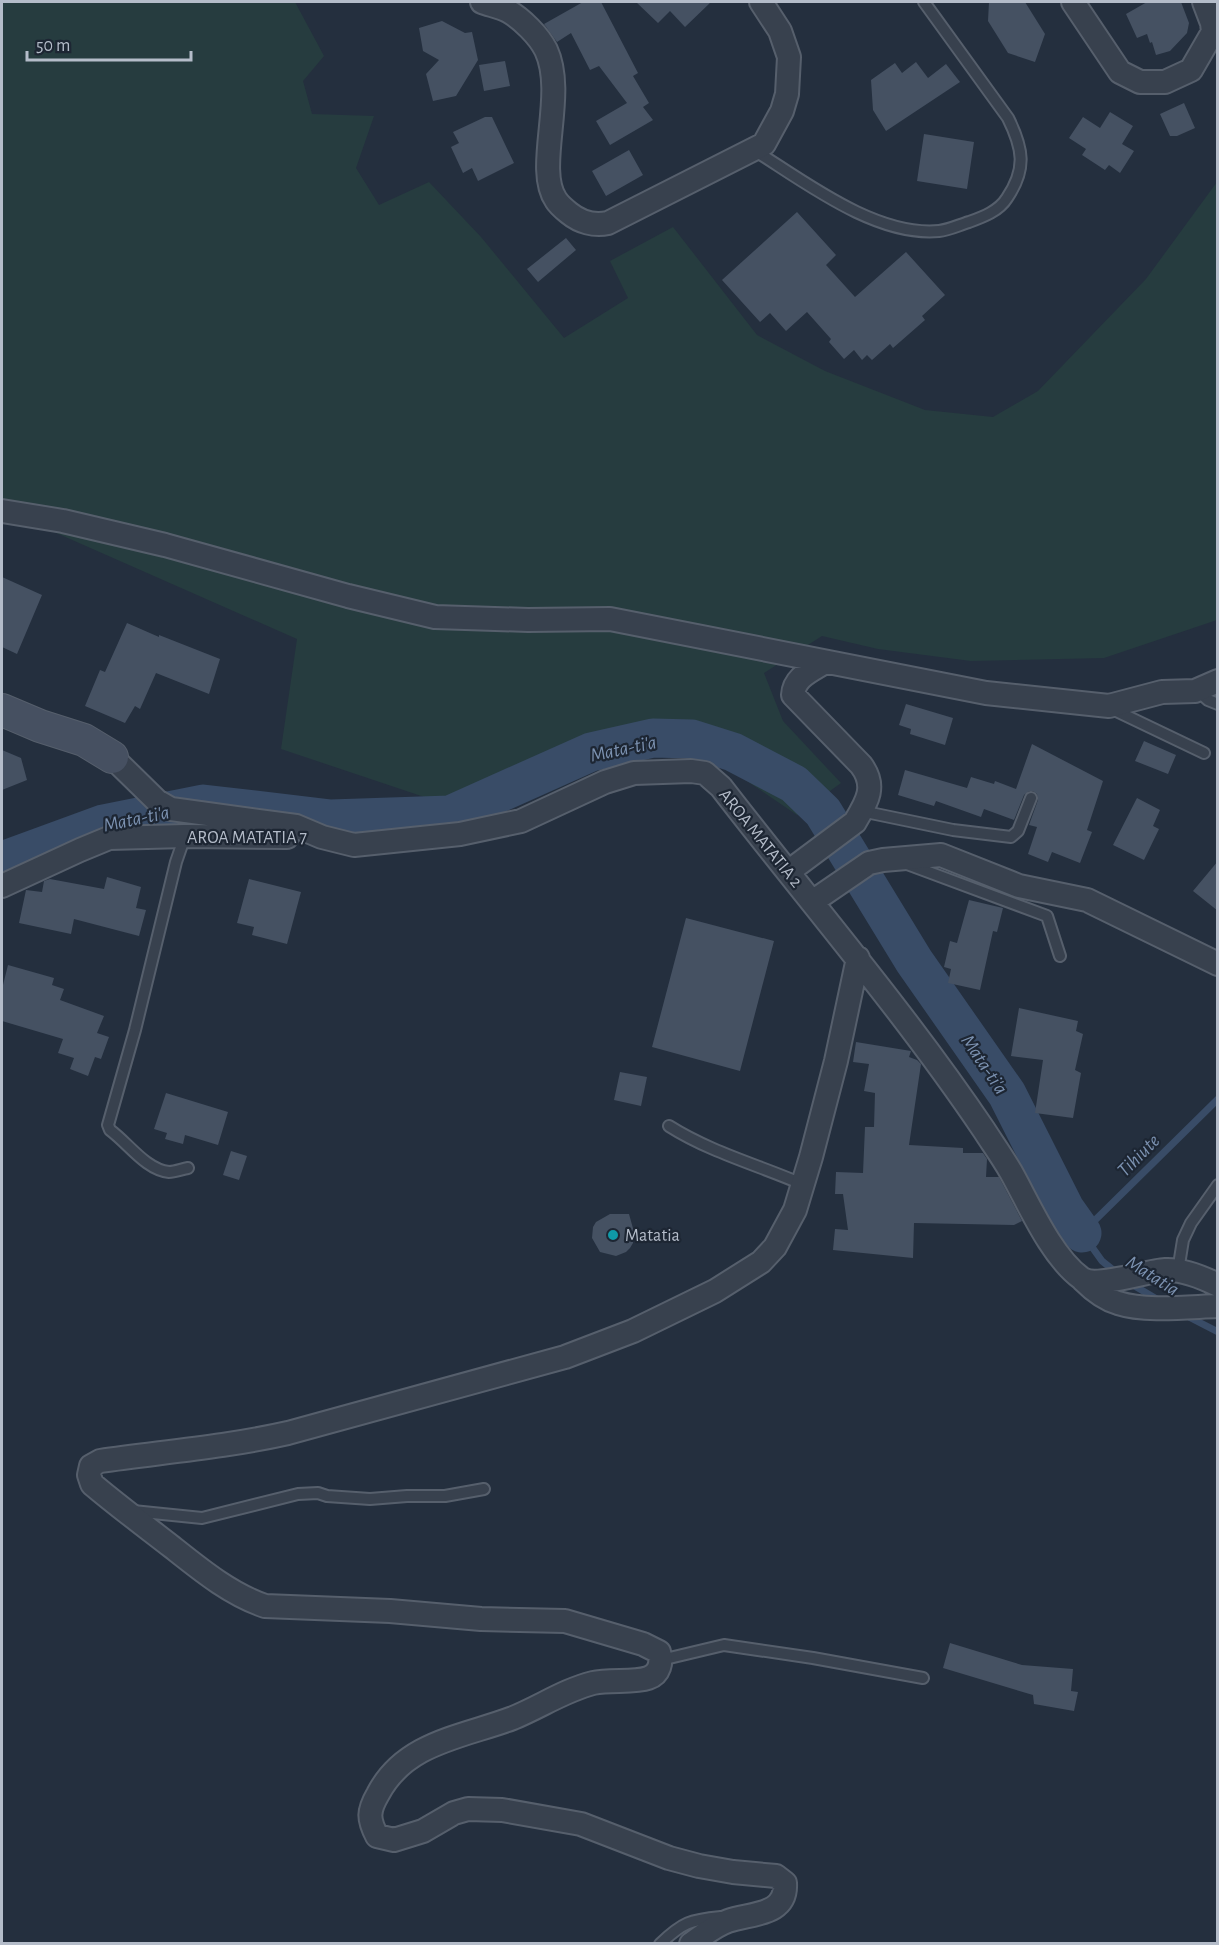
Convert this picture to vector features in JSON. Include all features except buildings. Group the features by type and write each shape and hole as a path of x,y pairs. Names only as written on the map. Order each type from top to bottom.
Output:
{"main road":[{"path":"2,710 40,726 84,740 112,757"}],"street":[{"path":"482,2 508,11 515,16 536,36 547,51 555,88 549,186 556,201 575,218 599,225 608,223 764,144 782,111 787,94 789,57 783,39 761,2"},
{"path":"1073,2 1120,72 1140,82 1165,82 1191,70 1213,32 1212,22 1204,2"},
{"path":"2,511 63,521 165,545 348,597 435,617 528,620 610,619 986,693 1104,706 1162,692 1197,690 1218,681"},
{"path":"788,872 858,817 871,786 865,771 793,694 798,680 825,662"},
{"name":"AROA MATATIA 2","path":"112,757 157,801 171,809 296,826 322,837 354,845 470,832 521,821 605,782 634,773 691,771 705,773 721,787 858,958 933,1057 984,1130 1055,1250 1083,1280 1099,1294 1119,1304 1151,1308 1218,1306"},
{"name":"AROA MATATIA 7","path":"2,886 109,838 322,837"},
{"path":"812,902 876,861 941,855 1019,886 1087,900 1218,964"},
{"path":"691,1944 726,1922 767,1911 783,1900 786,1893 785,1883 776,1876 733,1872 679,1861 581,1824 502,1810 468,1809 446,1817 423,1831 394,1840 377,1836 370,1824 370,1808 382,1785 399,1765 412,1755 438,1743 515,1717 593,1683 648,1678 657,1672 661,1660 659,1652 643,1644 564,1621 265,1606 249,1601 226,1588 92,1484 89,1475 91,1466 100,1461 248,1442 327,1424 565,1357 633,1330 715,1292 760,1262 775,1247 795,1210 836,1061 858,958"},
{"path":"1083,1280 1101,1282 1150,1272 1178,1271 1218,1285"}],"lane":[{"path":"754,150 854,212 889,226 936,232 981,218 1004,204 1018,181 1020,172 1021,153 1016,135 1008,118 924,2"},
{"path":"1197,690 1208,700 1218,704"},
{"path":"1104,706 1204,753"},
{"path":"858,817 1011,837 1018,831 1031,798"},
{"path":"185,836 176,862 135,1030 108,1125 110,1130 147,1162 171,1172 188,1168"},
{"path":"876,861 910,866 1047,916 1060,956"},
{"path":"669,1126 709,1147 802,1184"},
{"path":"1178,1271 1184,1240 1191,1223 1218,1185"},
{"path":"124,1510 202,1518 298,1494 318,1493 327,1496 370,1499 446,1496 484,1490"},
{"path":"661,1660 724,1645 923,1678"},
{"path":"660,1944 673,1931 695,1919 755,1914"}],"green space":[{"path":"2,2 295,2 324,56 303,81 312,114 374,116 356,168 379,205 429,182 481,237 564,338 628,298 610,261 673,227 757,335 825,371 925,410 993,417 1038,391 1146,279 1217,182 1217,620 1104,658 971,661 878,649 822,636 764,673 783,721 841,783 797,815 710,756 682,753 615,760 556,789 478,815 281,749 297,639 2,509"}],"waterway":[{"name":"Mata-ti'a","path":"2,861 103,824 203,804 331,819 450,815 591,752 653,738 692,739 733,752 794,784 823,812 914,961 1007,1094 1065,1209 1082,1233"},
{"name":"Tihiute","path":"1117,1273 1102,1261 1082,1233 1218,1099"},
{"name":"Matatia","path":"1128,1282 1160,1301"},
{"name":"Matatia","path":"1185,1315 1218,1332"}],"place":[{"name":"Matatia","path":"613,1235"}]}
